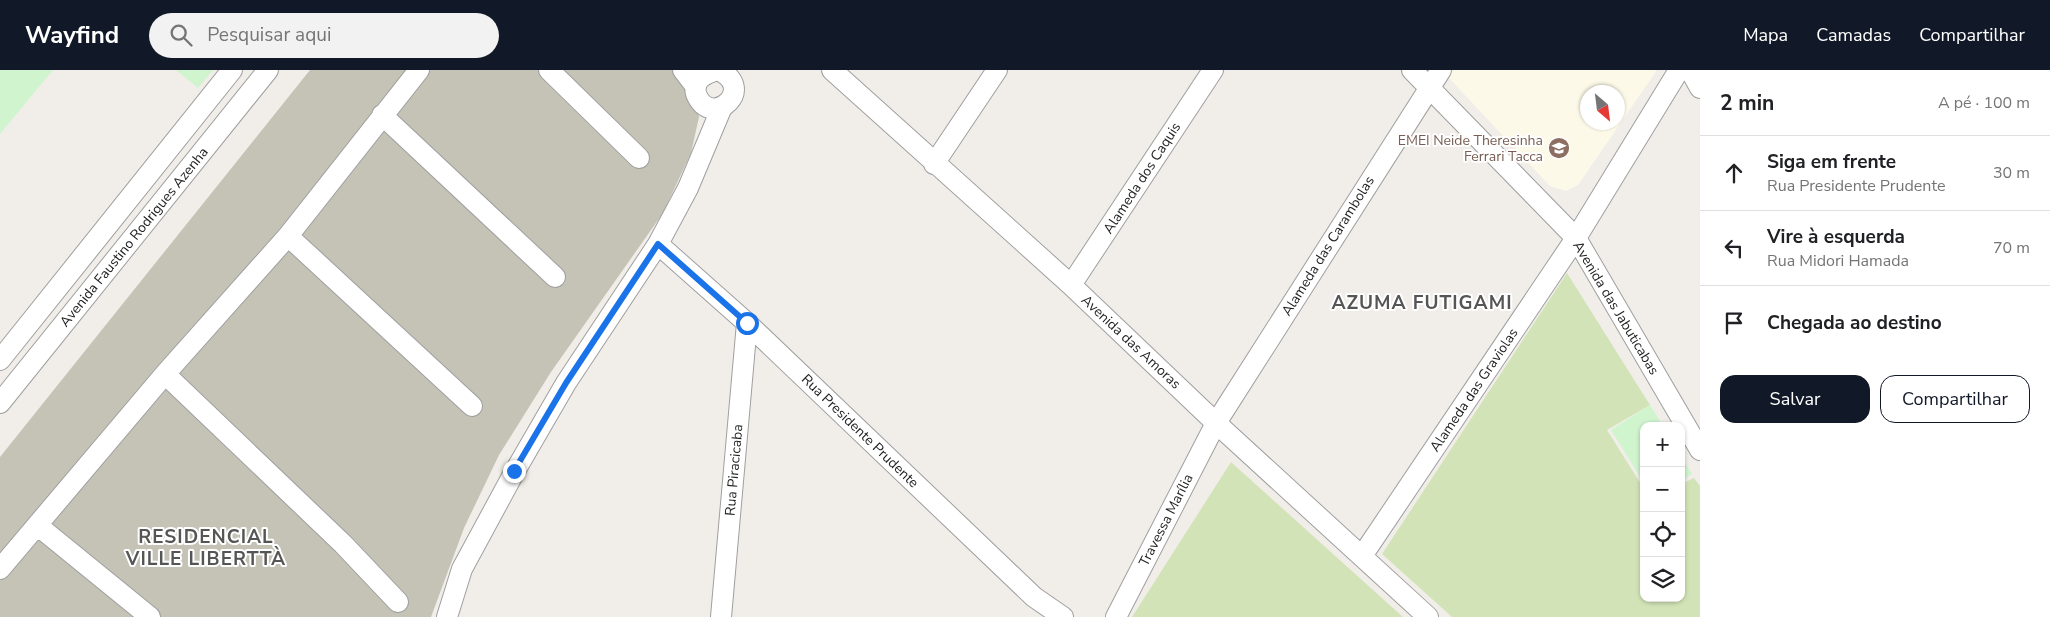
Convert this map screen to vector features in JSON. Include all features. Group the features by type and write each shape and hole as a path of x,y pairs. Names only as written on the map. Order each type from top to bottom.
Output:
{"street":[{"name":"Avenida Faustino Rodrigues Azenha","path":"0,403 268,70"},
{"path":"0,569 165,374 288,236 419,70"},
{"path":"549,70 639,158"},
{"path":"447,617 462,569 514,471 566,383 658,244 688,188 704,147 716,81 683,70"},
{"name":"Avenida das Amoras","path":"832,70 1070,285 1216,423 1428,617"},
{"path":"934,164 997,70"},
{"name":"Alameda dos Caquis","path":"1070,285 1213,70"},
{"name":"Avenida das Jabuticabas","path":"1412,70 1435,78 1576,238 1700,450"},
{"name":"Alameda das Graviolas","path":"1362,556 1576,238 1679,70"},
{"path":"1690,70 1700,88"},
{"name":"Avenida Faustino Rodrigues Azenha","path":"0,360 227,76"},
{"path":"227,76 244,100"},
{"name":"Alameda das Carambolas","path":"1216,423 1435,78"},
{"path":"382,115 555,277"},
{"path":"288,236 472,406"},
{"name":"Rua Presidente Prudente","path":"658,244 747,323 1034,597 1063,617"},
{"path":"41,309 62,326"},
{"name":"Rua Piracicaba","path":"721,617 747,323"},
{"path":"165,374 343,544 398,602"},
{"name":"Travessa Marília","path":"1116,617 1216,423"},
{"path":"37,525 150,617"},
{"path":"1030,617 1034,597"}],"shaded area":[{"path":"310,70 680,70 691,84 699,117 691,153 663,213 551,372 499,455 464,528 431,617 0,617 0,457"},
{"name":"EMEI Neide Theresinha Ferrari Tacca","path":"1453,70 1657,70 1625,117 1625,85 1580,85 1580,130 1616,130 1578,185 1566,191 1550,186 1448,77"}],"green space":[{"path":"0,70 53,70 0,134"},
{"path":"176,70 213,70 198,88"},
{"path":"1567,273 1650,405 1607,430 1640,483 1640,602 1685,602 1685,482 1694,478 1700,486 1700,617 1452,617 1382,554"},
{"path":"1650,405 1661,422 1640,422 1640,477 1611,430"},
{"path":"1231,462 1403,617 1132,617"},
{"path":"1685,463 1692,474 1685,478"}],"place":[{"name":"EMEI Neide Theresinha Ferrari Tacca","path":"1559,148"}],"district":[{"name":"AZUMA FUTIGAMI","path":"1422,303"},
{"name":"RESIDENCIAL VILLE LIBERTTÀ","path":"206,548"}],"route":[{"path":"514,471 566,383 658,244 747,323"}]}
